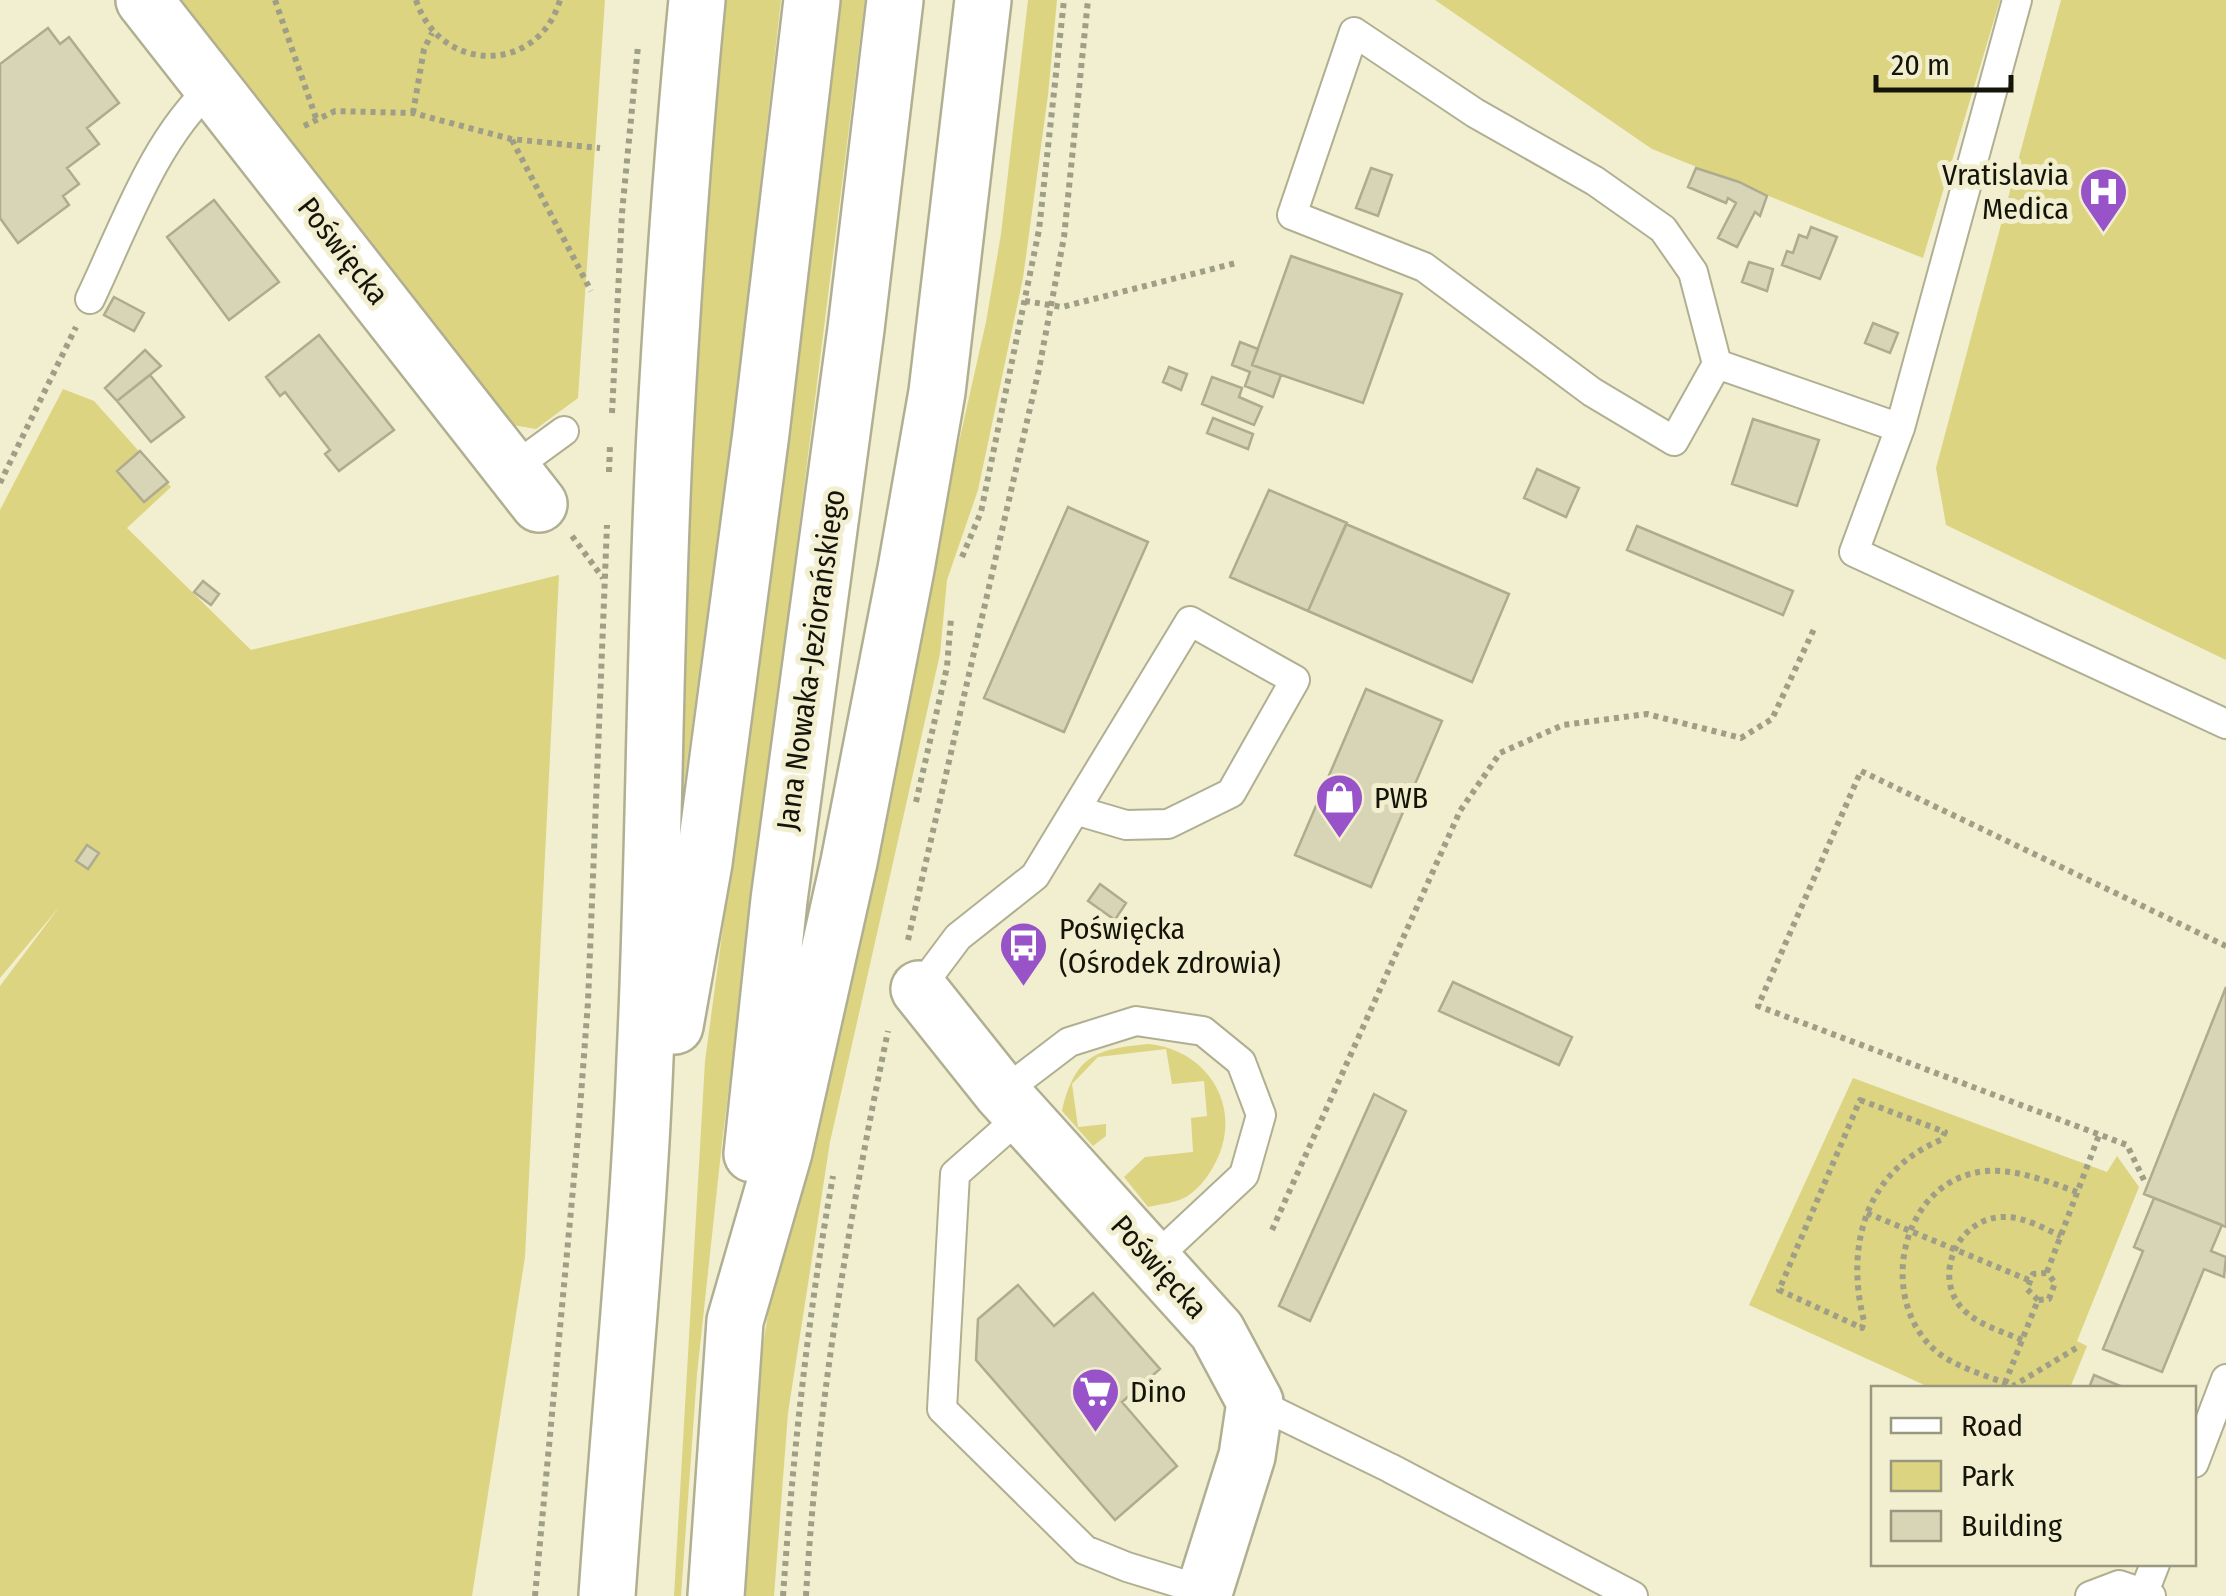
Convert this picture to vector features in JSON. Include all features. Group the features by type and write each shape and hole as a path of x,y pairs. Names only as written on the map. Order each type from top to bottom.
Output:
{"street":[{"name":"Poświęcka","path":"144,0 526,486"},
{"path":"607,1596 646,1058 665,435 697,0"},
{"path":"635,1246 704,862 812,0"},
{"name":"Jana Nowaka-Jeziorańskiego","path":"735,1322 779,900 856,329 895,0"},
{"path":"716,1596 735,1322 784,1152 849,862 904,583 937,392 983,0"},
{"name":"Poświęcka","path":"905,986 1217,1331 1255,1402"},
{"path":"1204,1593 1247,1456 1255,1402"}],"lane":[{"path":"2017,0 1900,428 1854,552 2226,724"},
{"path":"1354,32 1475,113 1595,181 1662,229 1692,272 1716,364 1674,441 1592,392 1424,268 1292,215 1354,32"},
{"path":"90,299 170,134 190,107 213,86"},
{"path":"1716,364 1900,428"},
{"path":"526,486 564,431"},
{"path":"905,986 958,937 1035,876 1075,810 1190,621 1295,680 1230,792 1168,824 1126,825 1075,810"},
{"path":"1152,1260 1244,1175 1262,1115 1241,1062 1203,1031 1136,1022 1069,1042 955,1174 942,1409 1084,1550 1204,1593"},
{"path":"2196,1458 2226,1379"},
{"path":"1255,1402 1633,1596"},
{"path":"2090,1596 2119,1585 2147,1594 2154,1566"}],"path":[{"path":"275,0 316,118"},
{"path":"416,0 432,33 464,52 486,57 506,54 541,36 556,16 560,0"},
{"path":"957,576 981,512 1026,301 1039,230 1064,0"},
{"path":"806,1596 823,1396 860,1161 905,986 1040,370 1064,237 1088,0"},
{"path":"413,113 424,49 432,33"},
{"path":"611,420 622,213 639,39"},
{"path":"265,152 316,118 335,112 413,113 511,139 600,148"},
{"path":"511,139 591,291"},
{"path":"1026,301 1062,307 1236,263"},
{"path":"0,483 90,299"},
{"path":"609,475 610,438"},
{"path":"535,1596 588,1002 607,510"},
{"path":"916,802 947,667 951,612"},
{"path":"1272,1230 1460,812 1500,753 1563,724 1647,714 1741,738 1772,719 1814,628"},
{"path":"2144,1180 2126,1145 1758,1006 1861,771 2226,946"},
{"path":"1860,1100 1945,1132 1941,1140 1924,1147 1888,1176 1868,1213 1858,1239 1855,1267 1862,1328 1779,1290 1860,1100"},
{"path":"2047,1272 2099,1135"},
{"path":"2077,1192 2042,1179 1985,1171 1957,1180 1918,1213 1904,1248 1901,1277 1906,1304 1921,1334 1954,1363 2014,1386 2078,1347"},
{"path":"783,1596 793,1450 813,1286 834,1173"},
{"path":"1868,1213 2031,1281"},
{"path":"2022,1340 1967,1314 1955,1300 1948,1273 1954,1249 1970,1230 1993,1218 2023,1220 2061,1236"},
{"path":"2038,1300 2028,1289 2033,1274 2047,1272"},
{"path":"2038,1300 2050,1299 2054,1283 2047,1272"},
{"path":"2005,1383 2038,1300"}],"green space":[{"path":"170,0 605,0 578,398 536,429 500,423"},
{"path":"716,0 781,0 734,419 673,864 674,697"},
{"path":"841,0 865,0 722,1143 697,1374 681,1596 674,1596 705,1061 781,497"},
{"path":"1028,0 1057,0 1023,278 978,490 947,580 940,654 830,1142 788,1413 774,1596 737,1596 759,1369 782,1229 986,322 1001,234"},
{"path":"1435,0 2000,0 1923,258 1652,149"},
{"name":"Vratislavia Medica","path":"2061,0 2226,0 2226,660 1946,525 1936,468"},
{"path":"63,389 94,401 171,487 127,528 251,650 559,575 525,1257 472,1596 0,1596 0,986 60,906 0,978 0,510"},
{"path":"1148,1044 1168,1048 1186,1056 1213,1081 1221,1097 1225,1135 1219,1155 1202,1184 1182,1199 1148,1207 1124,1177 1145,1157 1193,1152 1191,1118 1207,1116 1204,1081 1172,1084 1166,1049 1098,1057 1072,1084 1078,1127 1106,1124 1106,1136 1093,1146 1062,1111 1074,1078 1090,1058 1114,1049"},
{"path":"1853,1078 2107,1172 2117,1156 2139,1187 2077,1341 2087,1346 2071,1386 1927,1386 1749,1305"}],"building":[{"path":"48,28 60,44 69,37 119,103 87,128 99,144 67,168 79,184 63,196 69,205 18,243 0,218 0,64"},
{"path":"1371,168 1392,175 1378,216 1356,208"},
{"path":"1696,168 1767,196 1760,216 1755,212 1737,247 1718,238 1736,203 1728,198 1726,203 1688,187"},
{"path":"214,200 279,282 229,320 167,237"},
{"path":"1811,227 1837,237 1820,279 1782,265 1787,251 1793,253 1799,235 1807,238"},
{"path":"1291,256 1402,294 1363,403 1252,365"},
{"path":"1749,262 1773,269 1767,291 1742,282"},
{"path":"114,297 144,313 134,331 104,315"},
{"path":"1873,323 1898,333 1890,353 1865,343"},
{"path":"319,335 394,430 339,471 325,454 330,450 285,392 280,396 266,377"},
{"path":"1240,342 1258,349 1252,365 1281,375 1273,397 1245,386 1250,372 1232,365"},
{"path":"145,350 161,366 117,401 105,388"},
{"path":"1169,367 1187,374 1181,390 1163,382"},
{"path":"150,375 184,417 151,442 117,401"},
{"path":"1212,377 1242,388 1239,397 1262,407 1254,425 1202,404"},
{"path":"1213,418 1253,434 1248,449 1207,433"},
{"path":"1753,419 1819,440 1797,506 1732,484"},
{"path":"140,451 168,482 144,502 117,471"},
{"path":"1537,469 1579,488 1566,517 1524,498"},
{"path":"1269,490 1347,523 1308,611 1230,577"},
{"path":"1068,507 1148,542 1064,732 984,698"},
{"path":"1346,524 1509,594 1472,682 1308,611"},
{"path":"1637,526 1793,591 1783,615 1627,550"},
{"path":"203,581 219,594 211,605 194,592"},
{"path":"1366,689 1442,721 1371,887 1295,855"},
{"path":"87,845 99,853 88,869 76,861"},
{"path":"1100,884 1126,903 1115,920 1088,901"},
{"path":"1453,982 1572,1037 1559,1065 1439,1011"},
{"path":"2226,987 2226,1227 2144,1194"},
{"path":"1374,1094 1406,1111 1310,1321 1279,1306"},
{"path":"2154,1198 2222,1225 2211,1251 2226,1257 2224,1277 2204,1269 2162,1372 2103,1349 2143,1251 2134,1247"},
{"name":"Dino","path":"1018,1285 1054,1326 1093,1293 1160,1369 1122,1402 1177,1466 1115,1520 976,1360 978,1319"},
{"path":"2094,1375 2120,1386 2090,1386"}],"place":[{"name":"Vratislavia Medica","path":"2104,234"},
{"name":"PWB","path":"1339,840"},
{"name":"Poświęcka (Ośrodek zdrowia)","path":"1024,988"},
{"name":"Dino","path":"1095,1434"}]}
